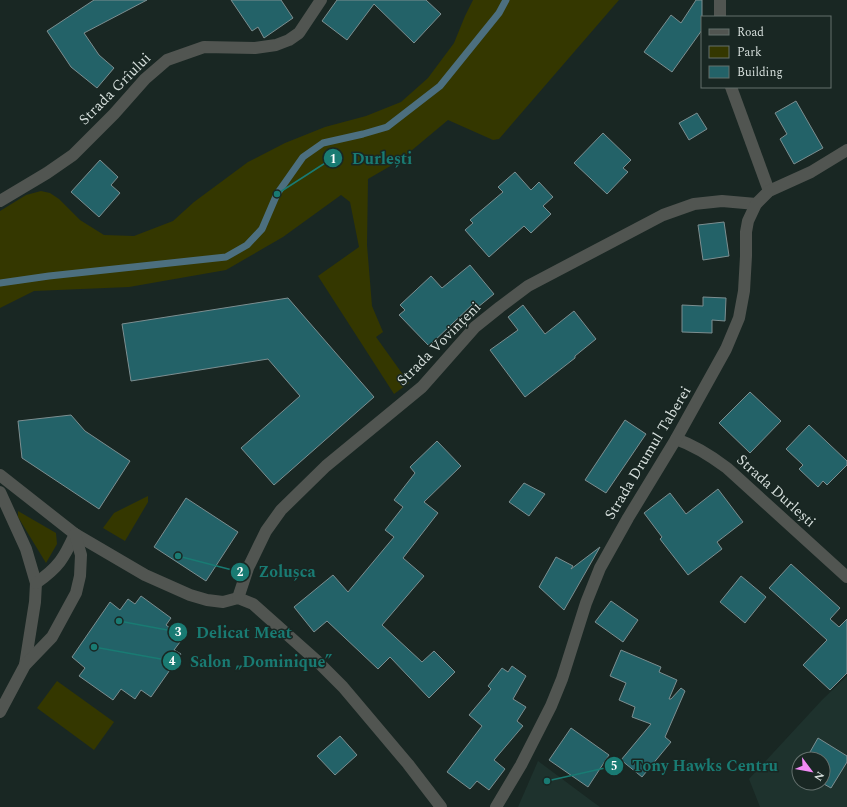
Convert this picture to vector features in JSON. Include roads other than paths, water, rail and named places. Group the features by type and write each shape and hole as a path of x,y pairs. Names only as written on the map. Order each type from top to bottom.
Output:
{"street":[{"name":"Strada Grîului","path":"0,202 73,155 145,80 167,60 204,47 256,48 276,45 289,40 300,33 321,0"},
{"path":"720,0 720,16"},
{"path":"731,88 769,192"},
{"name":"Strada Drumul Taberei","path":"496,807 521,765 551,706 562,679 586,603 600,568 628,518 652,481 726,349 738,318 744,291 746,232 748,221 756,204 769,192 811,172 847,150"},
{"name":"Strada Vovințeni","path":"238,598 251,562 266,531 281,510 326,466 422,387 474,327 500,307 528,286 663,215 694,204 722,201 756,204"},
{"name":"Strada Durlești","path":"676,439 708,453 727,468 847,577"},
{"path":"0,475 76,534 145,575 190,595 207,600 223,602 238,598 253,604 317,661 343,688 408,764 441,807"},
{"path":"0,492 26,549 36,583 35,602 26,665"},
{"path":"36,583 53,571 66,554 76,534"},
{"path":"0,712 26,665 52,637 76,593 80,576 81,555 76,534"}],"waterway":[{"path":"0,283 49,276 226,257 247,245 262,229 277,194 303,157 323,143 387,127 440,86 499,13 506,0"}],"place":[{"name":"Durlești","path":"277,194"},
{"name":"Zolușca","path":"178,556"},
{"name":"Delicat Meat","path":"119,621"},
{"name":"Salon „Dominique”","path":"94,647"},
{"name":"Tony Hawks Centru","path":"547,781"}]}
